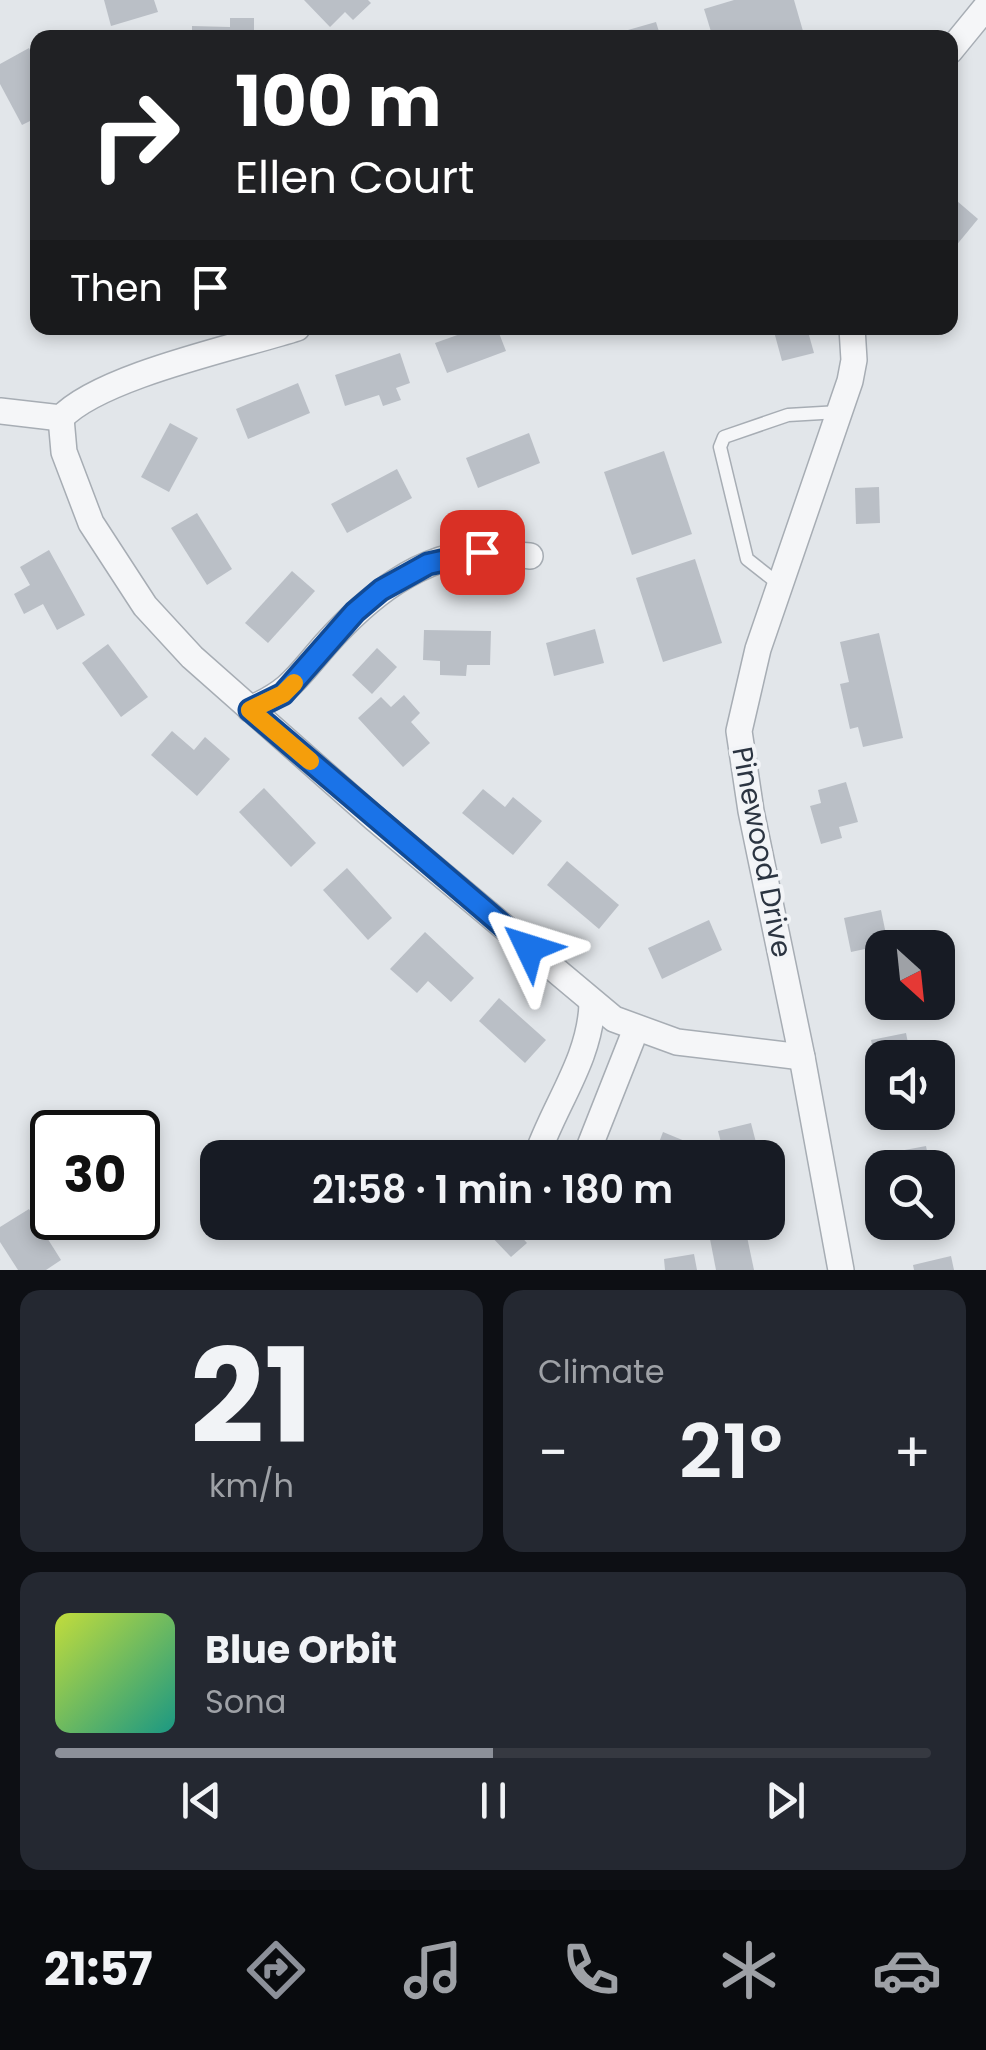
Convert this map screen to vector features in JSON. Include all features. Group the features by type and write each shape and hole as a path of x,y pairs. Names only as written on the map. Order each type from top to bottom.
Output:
{"street":[{"path":"958,40 986,7"},
{"path":"274,335 113,384 76,402 61,418 64,452 106,550 168,632 250,710 592,1004 636,1030 678,1042 802,1057"},
{"name":"Pinewood Drive","path":"841,1270 755,828 740,731 758,650 840,412 854,360 852,335"},
{"path":"0,411 61,418"},
{"path":"250,710 283,694 355,612 381,590 428,564 482,552 530,556"},
{"path":"544,1140 582,1057 591,1030 592,1004"},
{"path":"592,1140 636,1030"}],"lane":[{"path":"781,586 747,559 720,447 724,437 788,415 840,412"}],"building":[{"path":"104,0 154,0 158,12 111,26"},
{"path":"304,0 371,3 353,20 345,12 330,27"},
{"path":"734,0 794,0 803,30 711,30 704,9"},
{"path":"230,18 254,18 254,30 192,30 192,26 230,27"},
{"path":"656,22 658,30 628,30"},
{"path":"30,50 30,121 22,125 0,84 0,64"},
{"path":"958,202 978,219 958,243"},
{"path":"457,335 500,335 506,351 447,373 435,343"},
{"path":"775,335 809,335 814,353 782,361"},
{"path":"400,353 410,383 396,388 401,400 383,406 379,395 345,406 335,375"},
{"path":"298,383 310,413 248,439 236,409"},
{"path":"170,423 198,438 169,492 141,477"},
{"path":"529,433 540,463 478,488 466,458"},
{"path":"664,451 692,534 632,555 604,472"},
{"path":"397,469 412,498 347,533 331,504"},
{"path":"879,487 880,523 856,524 855,488"},
{"path":"197,513 232,569 207,585 171,528"},
{"path":"49,550 85,615 57,630 43,604 24,614 14,594 30,585 20,567"},
{"path":"695,559 722,643 663,662 636,578"},
{"path":"292,571 315,591 268,643 245,623"},
{"path":"595,629 604,663 554,676 546,643"},
{"path":"424,630 491,631 490,665 467,665 466,676 440,675 440,661 423,660"},
{"path":"879,633 903,738 863,747 858,727 850,729 840,684 849,682 840,642"},
{"path":"108,644 148,697 121,717 82,663"},
{"path":"377,648 397,667 372,694 352,675"},
{"path":"404,695 420,713 411,722 430,743 403,767 358,718 381,697 391,707"},
{"path":"172,731 194,750 205,737 230,759 197,796 151,755"},
{"path":"846,782 858,822 839,827 842,838 821,844 810,806 821,803 818,790"},
{"path":"264,788 316,843 291,867 239,812"},
{"path":"483,789 505,807 513,797 542,821 513,855 462,813"},
{"path":"567,861 619,905 599,929 547,885"},
{"path":"347,868 392,918 368,940 323,890"},
{"path":"881,910 885,930 865,930 865,949 851,952 844,918"},
{"path":"709,920 722,950 662,979 648,948"},
{"path":"425,932 474,978 451,1002 428,981 417,993 390,969"},
{"path":"499,998 546,1040 525,1063 479,1021"},
{"path":"906,1033 907,1040 871,1040"},
{"path":"751,1123 755,1140 720,1140 718,1131"},
{"path":"663,1132 682,1140 660,1140"},
{"path":"29,1209 30,1240 48,1240 61,1260 46,1270 18,1270 0,1242 0,1227"},
{"path":"495,1240 524,1240 527,1243 511,1257"},
{"path":"710,1240 748,1240 754,1270 716,1270"},
{"path":"694,1254 697,1270 665,1270 664,1259"},
{"path":"951,1256 954,1270 914,1270 913,1265"}],"slow traffic":[{"path":"294,683 283,694 250,710 310,761"}],"route":[{"path":"482,552 428,564 381,590 355,612 283,694 250,710 529,948"}]}
